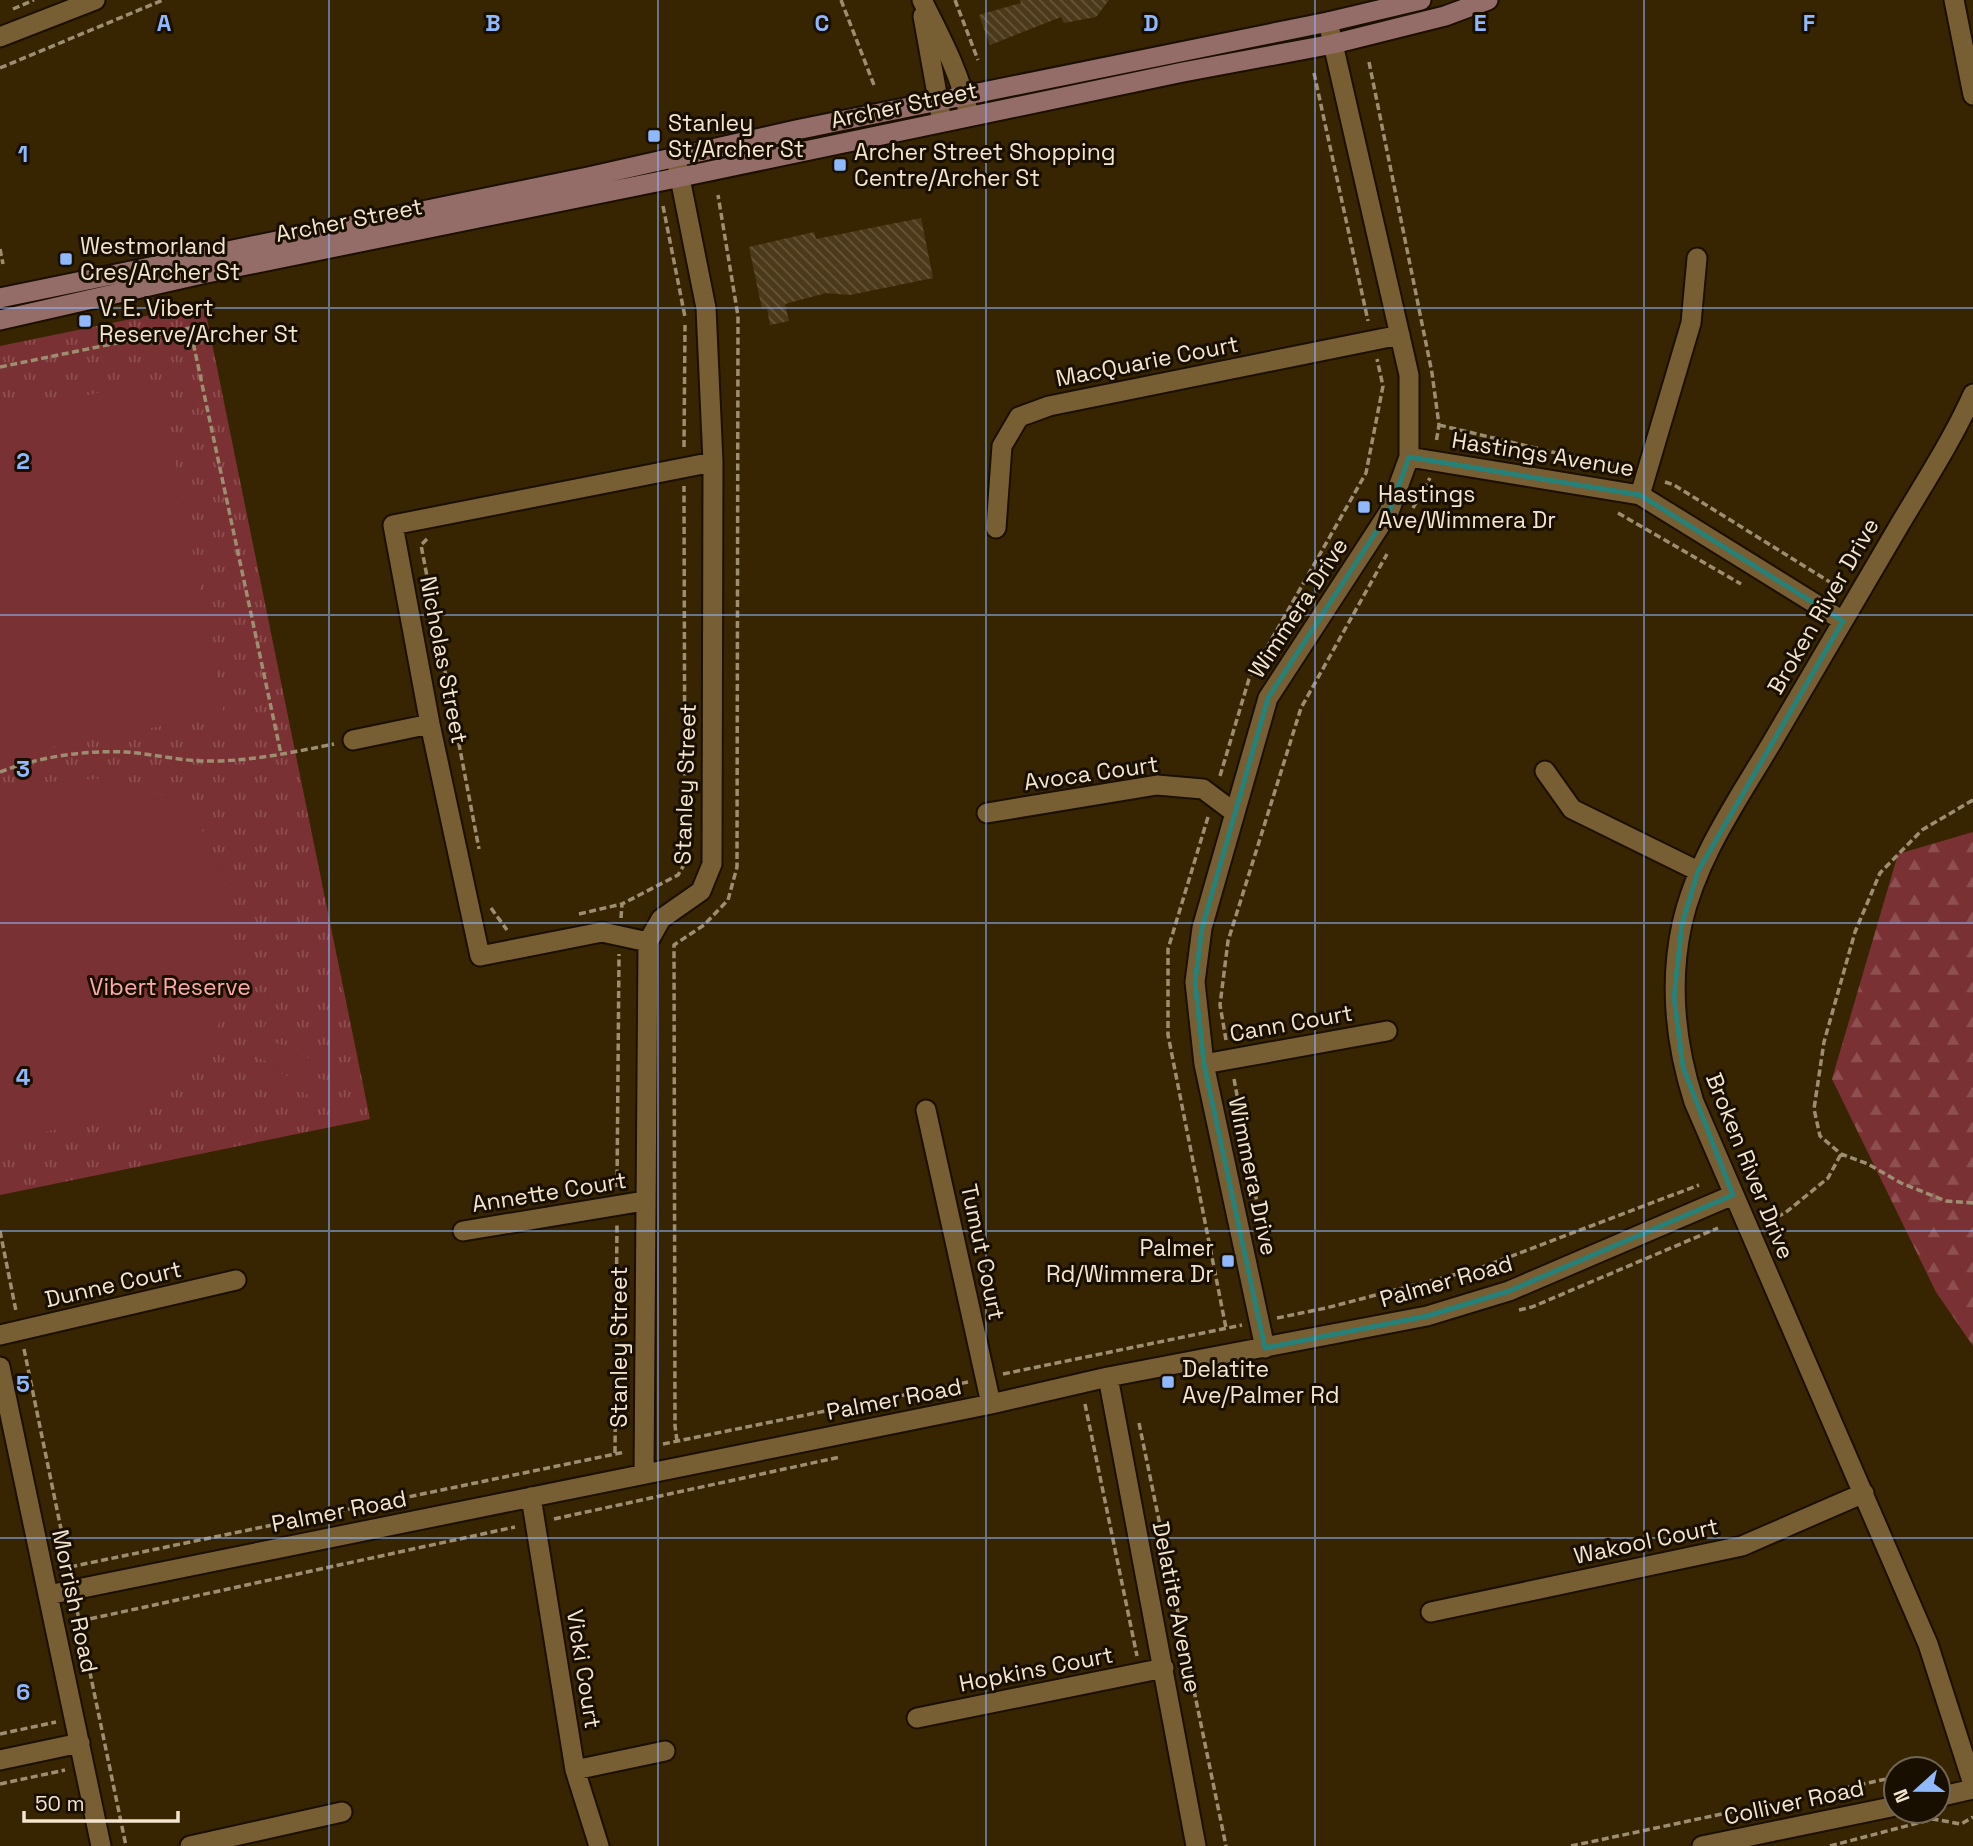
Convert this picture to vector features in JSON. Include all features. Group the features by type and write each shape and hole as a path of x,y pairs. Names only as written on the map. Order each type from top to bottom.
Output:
{"main road":[{"name":"Archer Street","path":"328,239 523,210 942,122 1421,0"},
{"name":"Archer Street","path":"0,298 129,280 328,239 519,190 965,95 1181,62 1333,44 1445,16 1480,2"},
{"path":"796,130 801,152"},
{"path":"519,190 523,210"},
{"name":"Archer Street","path":"0,320 129,280"}],"street":[{"path":"0,37 95,0"},
{"path":"922,0 950,57 965,95 968,116"},
{"path":"922,0 942,122"},
{"path":"1954,0 1973,95"},
{"name":"Wimmera Drive","path":"1265,1348 1204,1063 1195,982 1202,928 1268,698 1389,512 1409,457 1409,375 1328,22"},
{"name":"Stanley Street","path":"644,1474 648,942 661,919 701,891 712,864 713,462 706,308 676,158"},
{"path":"1640,495 1691,323 1697,258"},
{"name":"MacQuarie Court","path":"996,528 1002,446 1019,417 1049,405 1400,335"},
{"name":"Broken River Drive","path":"1973,394 1698,871 1682,924 1674,997 1683,1067 1694,1102 1928,1644 1973,1786"},
{"name":"Hastings Avenue","path":"1409,457 1640,495 1843,621"},
{"name":"Nicholas Street","path":"648,942 602,932 480,956 430,724 393,525 713,462"},
{"path":"353,740 430,724"},
{"path":"1545,771 1572,808 1698,871"},
{"name":"Avoca Court","path":"988,813 1157,785 1203,789 1235,813"},
{"name":"Cann Court","path":"1204,1063 1387,1031"},
{"name":"Tumut Court","path":"926,1110 991,1404"},
{"name":"Palmer Road","path":"48,1595 991,1404 1108,1377 1427,1316 1509,1291 1733,1195"},
{"name":"Annette Court","path":"463,1231 644,1201"},
{"name":"Dunne Court","path":"0,1335 236,1280"},
{"name":"Morrish Road","path":"0,1367 101,1846"},
{"name":"Delatite Avenue","path":"1108,1377 1196,1846"},
{"name":"Wakool Court","path":"1431,1612 1742,1546 1864,1493"},
{"name":"Vicki Court","path":"531,1497 575,1770 599,1846"},
{"name":"Hopkins Court","path":"917,1718 1164,1668"},
{"path":"0,1760 80,1743"},
{"path":"575,1770 665,1751"},
{"path":"1952,1793 1973,1786"},
{"name":"Colliver Road","path":"1711,1845 1882,1808"},
{"path":"190,1846 342,1812"}],"path":[{"path":"0,68 163,0"},
{"path":"841,0 874,85"},
{"path":"955,0 978,60"},
{"path":"1369,62 1432,373 1439,425 1430,478 1410,514"},
{"path":"570,916 622,904 678,875 685,863 685,317 663,206"},
{"path":"0,249 3,264"},
{"path":"0,367 190,328 281,754"},
{"path":"1608,507 1751,589"},
{"path":"432,534 421,545 481,855"},
{"path":"1260,1222 1220,1005 1228,941 1301,708 1390,551"},
{"path":"0,772 50,758 93,751 128,752 209,762 281,754 353,740"},
{"path":"1973,800 1922,830 1880,873 1855,932 1824,1042 1814,1110 1820,1136 1841,1154 1946,1201 1973,1203"},
{"path":"488,896 491,909 506,930 519,928"},
{"path":"615,1454 622,904"},
{"path":"1748,1229 1785,1213 1828,1178 1841,1154"},
{"path":"44,1572 1326,1308 1480,1268 1699,1185"},
{"path":"0,1231 125,1846"},
{"path":"1085,1404 1141,1672"},
{"path":"1139,1421 1226,1846"},
{"path":"0,1734 56,1722"},
{"path":"0,1784 65,1770"},
{"path":"1571,1846 1882,1780"},
{"path":"1830,1846 1933,1819 1961,1824 1973,1817"}],"highlighted area":[{"path":"1409,457 1640,495 1843,621 1698,871 1682,924 1674,997 1683,1067 1733,1195 1509,1291 1427,1316 1265,1348 1204,1064 1195,982 1202,928 1268,698 1389,512"}],"green space":[{"name":"Vibert Reserve","path":"204,304 370,1119 0,1195 0,346"},
{"path":"160,381 224,714 0,757 0,412"},
{"path":"112,778 165,796 201,828 224,877 228,927 223,1015 197,1070 144,1110 45,1132 0,1134 0,794 48,782"},
{"path":"1973,832 1973,1346 1936,1292 1832,1079 1898,854"},
{"path":"266,1023 333,1055 330,1062 263,1029"},
{"path":"260,1035 327,1067 324,1074 257,1042"},
{"path":"262,1051 329,1083 326,1090 259,1058"},
{"path":"260,1063 327,1095 323,1102 256,1070"}],"building":[{"path":"1020,0 1109,0 1096,17 1064,23 1061,17 990,45 979,15 1021,3"},
{"path":"921,218 933,278 850,295 826,293 785,304 789,321 770,325 767,308 762,309 749,247 814,232 816,239"}],"place":[{"name":"Stanley St/Archer St","path":"654,136"},
{"name":"Archer Street Shopping Centre/Archer St","path":"840,165"},
{"name":"Westmorland Cres/Archer St","path":"66,259"},
{"name":"V. E. Vibert Reserve/Archer St","path":"85,321"},
{"name":"Hastings Ave/Wimmera Dr","path":"1364,507"},
{"name":"Palmer Rd/Wimmera Dr","path":"1228,1261"},
{"name":"Delatite Ave/Palmer Rd","path":"1168,1382"}]}
